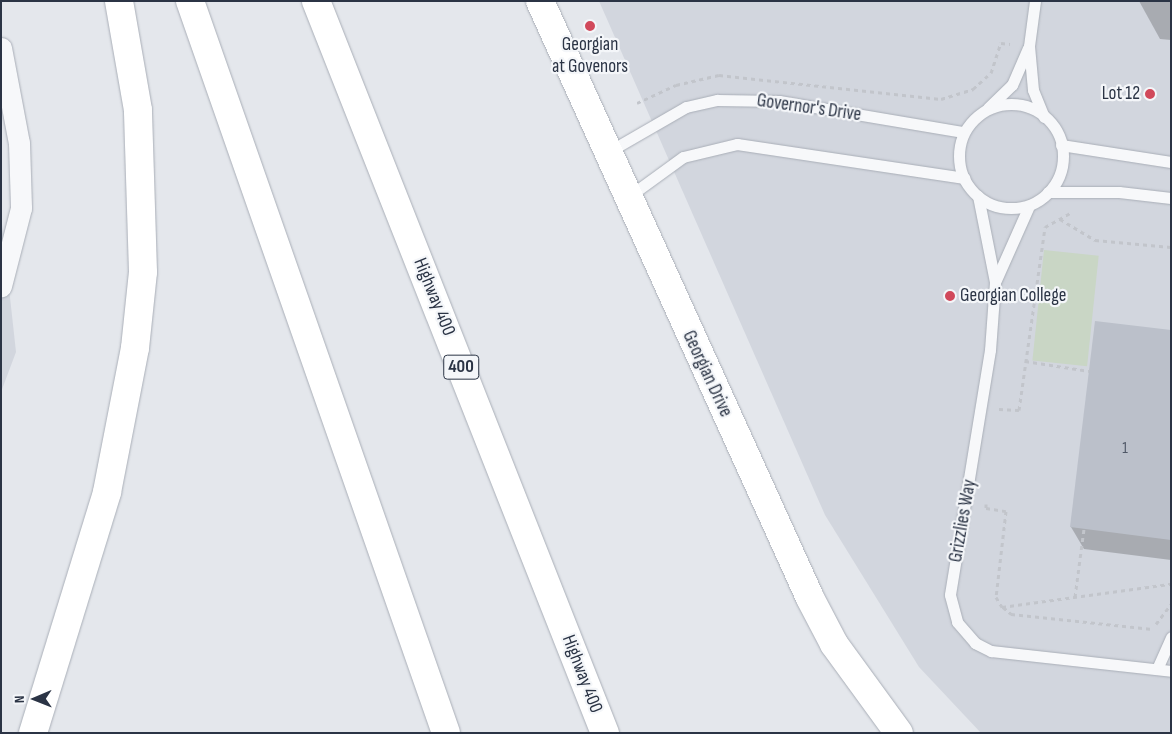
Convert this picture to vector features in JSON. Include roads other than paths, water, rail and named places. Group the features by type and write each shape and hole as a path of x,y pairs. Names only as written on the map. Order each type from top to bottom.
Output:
{"main road":[{"path":"33,733 107,492 135,348 143,272 138,110 119,1"},
{"path":"190,1 446,733"},
{"name":"Highway 400","path":"316,1 538,558 605,733"},
{"name":"Georgian Drive","path":"540,1 606,153 810,598 834,644 899,733"},
{"path":"538,558 621,733"}],"street":[{"path":"1,48 19,143 21,208 1,286"}],"lane":[{"path":"995,282 1029,206 1048,192 1062,167 1061,144 1045,118 1033,90 1029,46 1035,1"},
{"path":"1029,46 1012,85 988,108 974,117 964,132 960,158 964,178 978,196 1001,207 1029,206"},
{"name":"Governor's Drive","path":"606,153 686,107 717,100 779,100 964,132"},
{"path":"988,108 1017,104 1045,118"},
{"path":"627,198 683,157 737,144 964,178"},
{"path":"1061,144 1171,162"},
{"path":"1048,192 1119,192 1171,198"},
{"name":"Grizzlies Way","path":"978,196 995,282 990,350 950,595 957,622 975,643 991,651 1171,671"},
{"path":"1157,669 1171,637"}],"place":[{"name":"Georgian at Govenors","path":"590,26"},
{"name":"Lot 12","path":"1150,94"},
{"name":"Georgian College","path":"950,296"}]}
